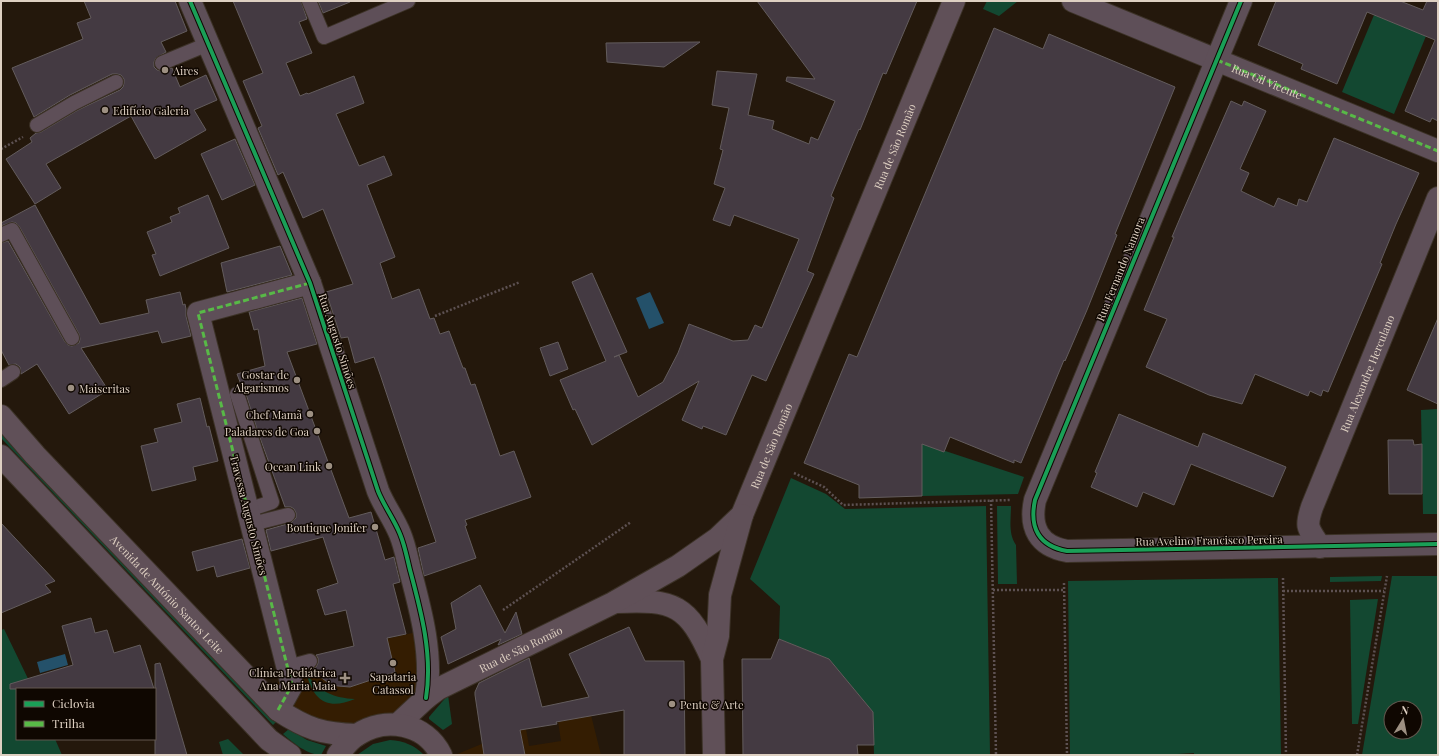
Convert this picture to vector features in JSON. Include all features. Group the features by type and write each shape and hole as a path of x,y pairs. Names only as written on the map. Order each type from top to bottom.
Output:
{"main road":[{"name":"Rua de São Romão","path":"398,724 426,698 454,681 613,602 694,556 718,538 742,515 954,1"},
{"name":"Avenida de António Santos Leite","path":"1,416 35,455 278,710 304,726 320,732 334,734 357,734"},
{"path":"1,456 269,740 290,755"},
{"path":"714,755 712,659 718,636 720,595 742,515"},
{"path":"613,602 638,601 672,606 686,615 694,624 712,659"},
{"path":"338,755 357,734 385,724 398,724 419,731 428,737 435,744 441,755"}],"street":[{"name":"Rua Augusto Simões","path":"190,1 310,283 380,496 401,535 424,631 428,662 426,698"},
{"name":"Rua Gil Vicente","path":"1073,1 1438,151"},
{"name":"Rua Fernando Namora","path":"1041,485 1241,1"},
{"name":"Rua Alexandre Herculano","path":"1320,547 1308,527 1308,520 1312,507 1438,198"},
{"name":"Travessa Augusto Simões","path":"278,710 292,685 198,313 310,283"},
{"name":"Rua Avelino Francisco Pereira","path":"1041,485 1032,511 1033,524 1044,541 1051,547 1059,550 1076,551 1438,544"}],"lane":[{"path":"309,1 324,37 408,1"},
{"path":"162,63 208,44"},
{"path":"37,125 74,103 116,82"},
{"path":"1,235 12,230 72,338"},
{"path":"1,380 13,372"},
{"path":"237,394 272,502 250,517"},
{"path":"250,517 288,515"},
{"path":"288,667 310,661"}],"path":[{"path":"1,149 23,136 37,125"},
{"path":"435,316 520,282"},
{"path":"794,473 824,487 843,505 1011,500"},
{"path":"991,500 996,755"},
{"path":"503,610 631,522"},
{"path":"1357,755 1387,576"},
{"path":"1283,578 1286,755"},
{"path":"1064,582 1067,755"},
{"path":"993,590 1064,590"},
{"path":"1283,591 1384,591"}],"shaded area":[{"path":"421,631 426,679 398,720 342,732 267,695 295,660"},
{"path":"591,715 601,755 455,755 508,733 526,729 529,746 561,741 558,721"}],"green space":[{"path":"987,1 1018,1 999,16 983,9"},
{"path":"1374,15 1426,36 1394,114 1342,92"},
{"path":"1438,409 1438,514 1423,514 1421,410"},
{"path":"1,429 278,720 273,725 1,438"},
{"path":"915,441 1024,477 1018,494 922,496 922,476 901,475"},
{"path":"791,478 826,494 845,509 986,506 990,755 874,755 873,712 829,659 779,639 780,606 750,579"},
{"path":"997,506 1011,506 1010,526 1013,541 1016,545 1017,584 998,584"},
{"path":"1382,576 1381,581 1330,582 1330,577"},
{"path":"1392,576 1438,576 1438,755 1362,755"},
{"path":"1278,578 1281,755 1194,755 1194,753 1161,755 1070,755 1068,581"},
{"path":"1378,599 1358,724 1352,724 1350,600"},
{"path":"4,629 33,688 16,688 16,740 55,740 62,755 1,755 1,630"},
{"path":"307,675 317,686 328,693 340,697 355,699 338,704 324,701 314,692"},
{"path":"448,695 452,724 443,730 429,719 429,717"},
{"path":"289,729 307,740 326,746 321,755 306,751 291,741 283,734"},
{"path":"228,739 244,755 223,755 219,742"},
{"path":"390,740 408,744 424,755 357,755 373,744"}],"water":[{"path":"650,292 664,323 649,329 636,298"},
{"path":"65,654 68,665 40,673 37,662"}],"building":[{"path":"84,1 175,1 187,31 161,42 166,52 156,58 154,67 161,71 172,68 180,87 206,75 217,100 194,110 206,130 155,159 131,116 46,164 61,188 35,204 6,159 32,142 30,138 36,133 41,132 78,110 120,90 124,83 124,79 121,75 112,74 70,95 34,117 12,68 83,39 77,23 91,18"},
{"path":"233,1 301,1 307,19 299,22 312,53 286,63 300,96 354,76 364,103 336,114 359,166 384,156 392,175 367,185 395,257 380,263 392,299 419,289 430,319 434,318 440,334 449,331 471,385 475,384 500,456 514,451 531,497 465,520 467,525 465,526 476,558 424,576 418,548 436,542 381,377 374,357 355,363 348,337 341,338 326,292 353,284 323,209 303,218 283,172 278,175 258,128 262,126 243,81 263,73"},
{"path":"318,1 350,1 350,2 323,13"},
{"path":"757,1 917,1 886,74 883,73 831,196 834,198 807,271 814,274 766,381 752,375 726,435 703,426 702,429 682,420 699,381 592,445 575,409 573,410 560,380 606,361 572,282 592,273 627,352 619,355 638,397 663,382 678,353 689,324 733,341 748,340 755,325 762,328 799,239 734,215 730,226 713,220 725,188 714,184 723,150 720,149 729,108 712,105 717,71 757,74 748,115 774,121 772,129 809,144 811,137 818,140 835,101 786,81 787,77 815,79"},
{"path":"1276,1 1400,1 1423,10 1427,1 1438,1 1438,121 1432,118 1430,122 1405,111 1435,40 1367,12 1337,84 1301,69 1303,64 1258,45"},
{"path":"994,28 1043,49 1049,34 1175,87 1115,234 1117,235 1087,310 1065,361 1064,360 1021,463 1014,460 1014,463 950,437 944,452 922,444 922,496 859,498 859,485 804,463 849,354 857,357"},
{"path":"700,42 664,67 607,62 606,43"},
{"path":"1231,101 1242,106 1244,101 1266,111 1240,169 1249,173 1241,191 1274,207 1278,198 1297,206 1299,199 1307,202 1334,138 1419,173 1396,224 1380,263 1382,264 1328,392 1323,390 1321,396 1310,391 1308,396 1255,374 1242,404 1209,395 1146,367 1167,319 1144,310 1174,237 1172,237"},
{"path":"235,139 255,185 222,200 201,154"},
{"path":"208,195 229,248 160,276 152,255 156,254 147,232 172,222 170,217 180,213 178,208"},
{"path":"35,205 100,324 149,313 146,300 180,292 183,305 185,304 186,316 191,336 162,343 158,331 81,348 108,390 69,414 37,364 21,374 20,367 16,364 9,365 1,350 1,243 8,241 65,342 72,346 79,343 80,339 79,334 19,226 12,222 1,226 1,223"},
{"path":"280,246 292,275 227,292 221,263"},
{"path":"302,298 317,344 287,352 349,518 371,512 385,560 394,557 400,582 393,584 406,634 387,638 395,672 350,687 330,684 319,676 313,669 318,663 318,658 316,655 354,646 346,610 325,615 317,590 338,583 323,537 271,551 266,530 291,523 296,518 296,513 291,507 285,507 245,391 237,374 265,366 258,329 254,330 249,312"},
{"path":"1438,318 1438,404 1407,390"},
{"path":"558,342 568,369 550,376 540,348"},
{"path":"200,398 207,427 209,426 218,461 193,467 196,480 152,491 141,446 158,442 154,429 182,422 177,404"},
{"path":"1119,414 1198,447 1203,433 1286,467 1273,497 1191,464 1174,505 1143,492 1137,507 1091,487 1097,473 1095,472"},
{"path":"1388,440 1413,440 1414,445 1422,444 1422,494 1389,494"},
{"path":"1,523 55,581 45,585 51,592 1,613"},
{"path":"242,539 250,568 217,577 214,566 197,571 192,552"},
{"path":"480,585 505,633 516,612 522,634 498,645 501,639 448,664 441,637 456,629 451,603"},
{"path":"91,618 95,633 107,630 114,653 140,645 154,688 10,689 10,684 73,665 62,626"},
{"path":"629,627 645,661 684,661 685,755 624,755 624,710 520,730 525,755 484,755 475,695 479,683 529,658 542,707 589,697 569,654"},
{"path":"779,639 829,659 873,712 874,745 857,745 858,755 743,755 742,659 771,659"},
{"path":"160,663 187,755 155,755 155,664"}],"marked path":[{"path":"1217,60 1438,151"},
{"path":"278,710 292,685 198,313 310,283"}],"cycle path":[{"path":"190,1 310,283 378,491 402,538 425,633 428,666 426,698"},
{"path":"1241,1 1035,500 1035,527 1038,534 1049,545 1057,549 1067,551 1438,544"}],"place":[{"name":"Aires","path":"165,70"},
{"name":"Edifício Galeria","path":"105,110"},
{"name":"Gostar de Algarismos","path":"297,380"},
{"name":"Maiscritas","path":"71,388"},
{"name":"Chef Mamã","path":"310,414"},
{"name":"Paladares de Goa","path":"317,431"},
{"name":"Ocean Link","path":"329,466"},
{"name":"Boutique Jonifer","path":"375,527"},
{"name":"Sapataria Catassol","path":"393,663"},
{"name":"Clínica Pediátrica Ana Maria Maia","path":"345,678"},
{"name":"Pente & Arte","path":"672,704"}]}
